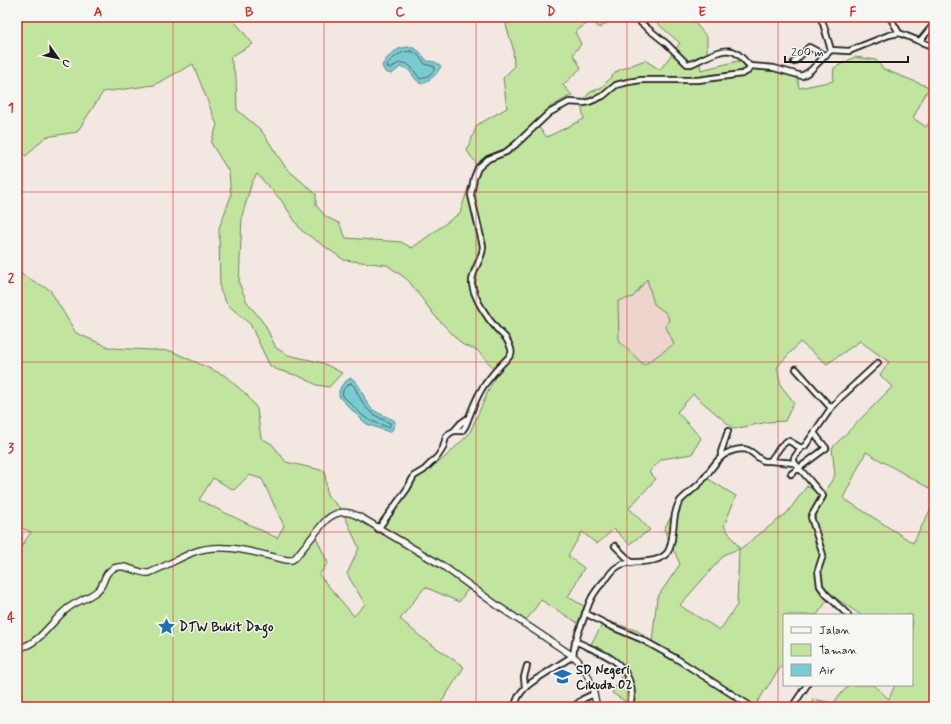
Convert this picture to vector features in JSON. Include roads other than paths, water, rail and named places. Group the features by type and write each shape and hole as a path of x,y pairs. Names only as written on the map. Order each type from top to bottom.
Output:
{"street":[{"path":"648,17 641,23 667,44 687,64 691,64 719,52 732,51 738,54 750,66 774,68 802,76 810,72 831,50"},
{"path":"820,17 831,50"},
{"path":"890,17 899,33"},
{"path":"920,41 934,24"},
{"path":"831,50 849,51 889,35 899,33 934,47"},
{"path":"794,62 809,47 826,56"},
{"path":"378,529 407,489 414,476 424,470 438,456 443,448 446,437 454,431 462,431 466,426 468,418 483,387 498,368 511,355 511,350 507,339 492,323 484,311 477,299 472,282 473,275 483,251 471,194 474,178 478,168 488,159 506,152 521,141 548,113 569,102 589,102 603,96 616,85 628,82 641,80 698,80 742,74 748,71 750,66"},
{"path":"847,614 826,594 820,586 818,570 823,555 811,517 823,496 798,468 794,458 801,448 805,446 831,408 878,363"},
{"path":"796,370 831,408"},
{"path":"721,457 720,452 728,430"},
{"path":"791,474 826,448 814,433"},
{"path":"770,461 787,441 801,448"},
{"path":"573,656 575,642 585,613 598,587 620,566 651,561 666,554 669,550 678,503 702,481 721,457 728,452 745,449 749,450 764,461 795,463"},
{"path":"17,648 29,644 50,627 66,610 100,589 106,574 110,570 126,567 142,573 149,573 195,552 222,548 244,550 292,560 299,554 326,520 332,515 345,512 352,513 443,566 498,606 573,656 578,660 584,669 594,694 597,707"},
{"path":"615,546 632,563"},
{"path":"585,613 610,626 641,638 752,707"},
{"path":"575,642 612,658 627,672 631,684 632,695 630,707"},
{"path":"515,707 519,695 525,687 535,679 573,656"},
{"path":"525,687 524,677 527,666"},
{"path":"792,707 805,686"},
{"path":"573,707 583,699 594,694"}],"water":[{"path":"412,47 420,52 427,61 435,62 441,66 433,77 421,84 404,67 400,67 392,74 385,72 382,66 393,53 399,49"},
{"path":"351,378 360,387 370,407 395,421 394,427 390,432 367,424 340,398 339,392 341,386"}],"place":[{"name":"DTW Bukit Dago","path":"166,626"},
{"name":"SD Negeri Cikuda 02","path":"563,676"}]}
